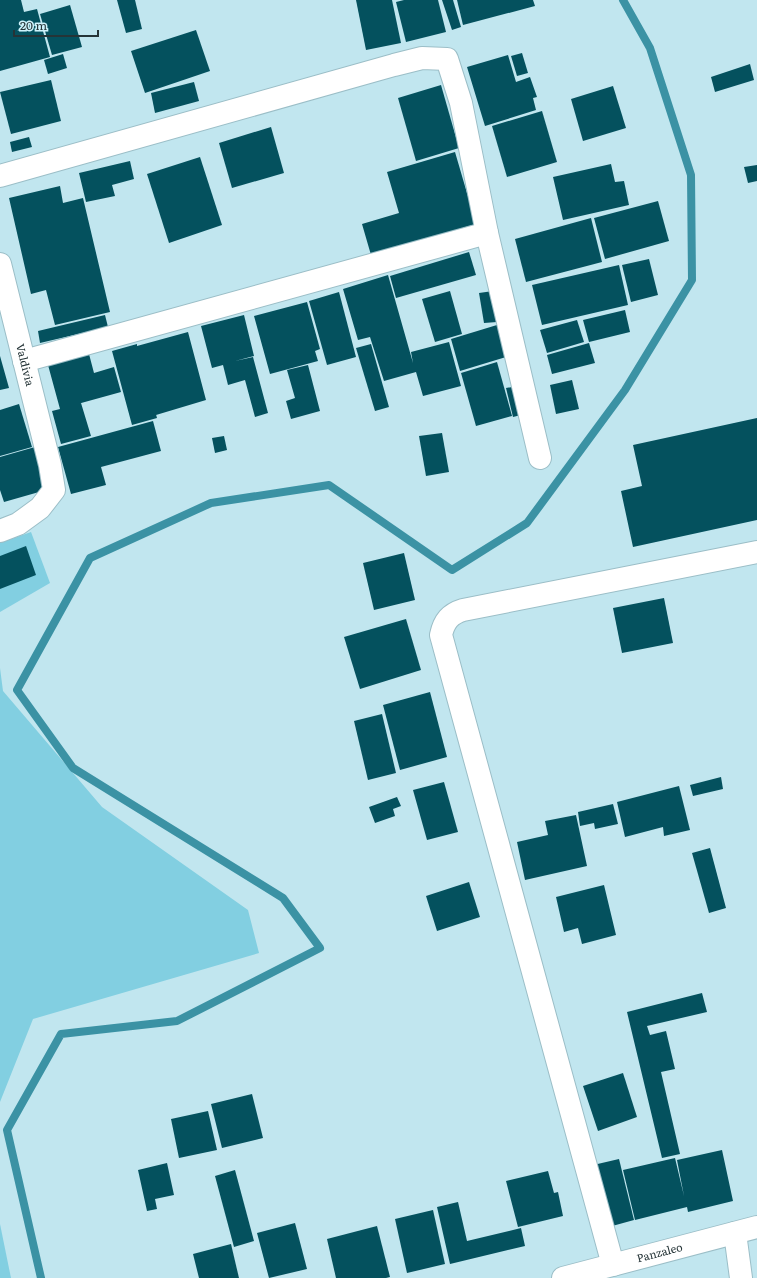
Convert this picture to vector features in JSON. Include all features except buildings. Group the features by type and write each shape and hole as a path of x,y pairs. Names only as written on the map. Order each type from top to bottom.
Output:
{"street":[{"path":"0,176 394,65 422,58 447,58 461,103 487,233 540,458"},
{"path":"24,361 487,233"},
{"name":"Valdivia","path":"0,264 50,465 54,490 40,508 18,524 0,531"},
{"path":"613,1265 441,634 443,625 449,617 464,610 757,552"},
{"name":"Panzaleo","path":"562,1278 757,1227"},
{"path":"735,1233 741,1278"}],"shaded area":[{"path":"31,532 50,583 0,612 0,543"},
{"path":"0,668 3,691 102,807 248,910 259,953 33,1019 0,1102"},
{"path":"0,1224 11,1278 0,1278"}],"waterway":[{"path":"41,1278 7,1130 61,1034 177,1021 320,948 283,898 73,768 17,690 90,558 211,503 329,485 452,570 527,523 625,390 692,280 691,175 650,48 623,0"}]}
